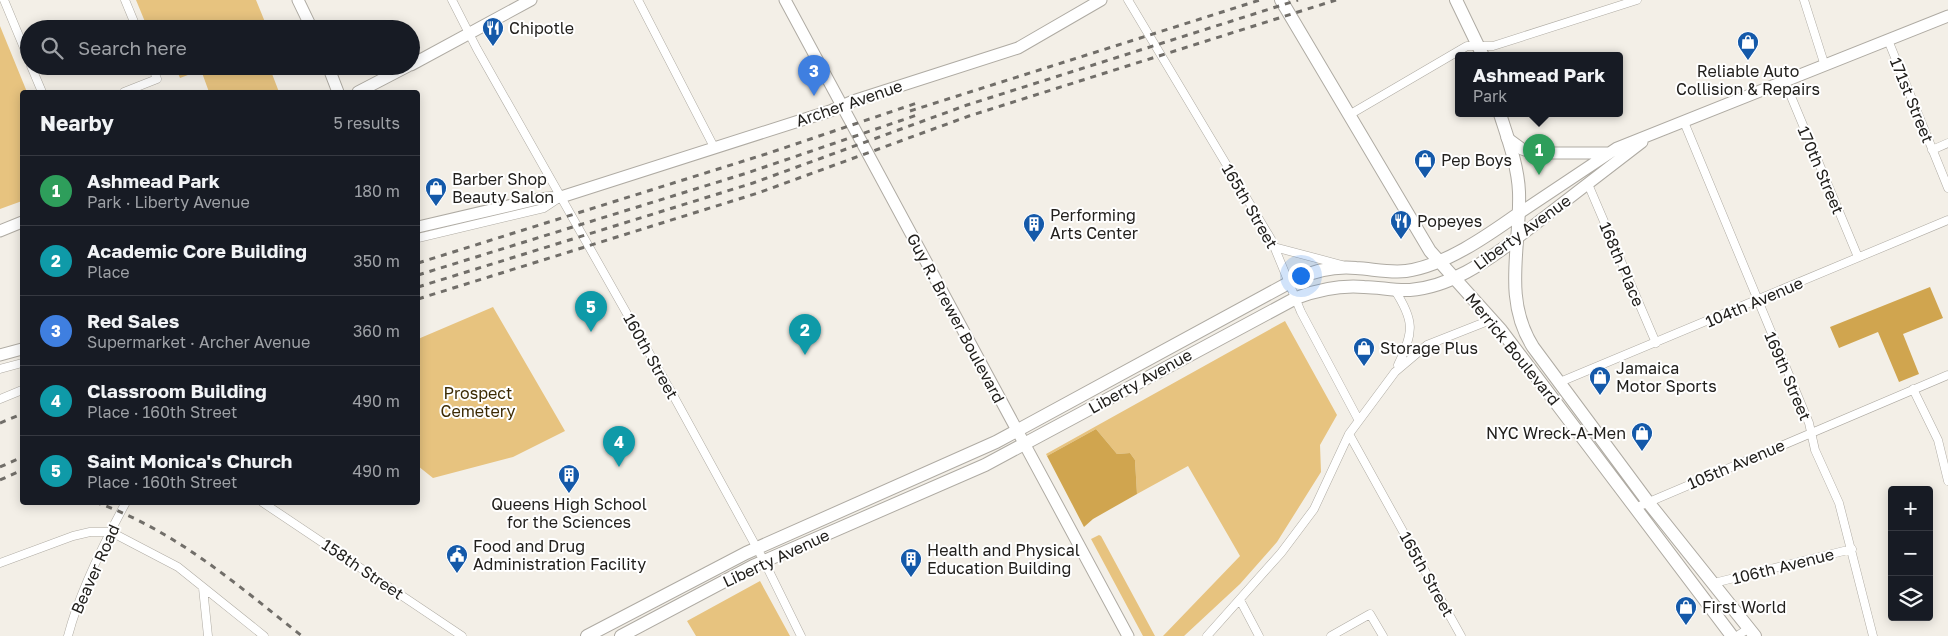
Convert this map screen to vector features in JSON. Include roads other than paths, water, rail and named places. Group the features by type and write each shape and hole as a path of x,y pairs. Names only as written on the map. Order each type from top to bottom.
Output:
{"main road":[{"path":"298,0 308,20"},
{"path":"420,60 531,0"},
{"name":"Guy R. Brewer Boulevard","path":"785,0 1128,636"},
{"name":"Archer Avenue","path":"420,227 538,199 561,197 1018,48 1101,0"},
{"name":"Merrick Boulevard","path":"1280,0 1425,244 1454,279 1493,319 1732,636"},
{"path":"1456,0 1481,51"},
{"name":"Liberty Avenue","path":"588,636 755,548 974,453 1289,282 1319,272 1353,268 1406,271 1439,262 1518,214 1610,153 1948,16"},
{"path":"331,75 337,90"},
{"path":"362,90 392,75"},
{"name":"Merrick Boulevard","path":"1501,117 1518,178 1514,285 1520,318 1530,341 1648,502 1752,632"},
{"name":"Liberty Avenue","path":"621,636 764,562 970,472 1025,445 1296,298 1318,291 1346,287 1394,289 1430,287 1454,279 1516,238 1649,137"},
{"path":"1507,138 1522,149 1537,154 1610,153"},
{"path":"0,231 20,223"},
{"path":"0,355 20,350"}],"street":[{"path":"4,0 20,38"},
{"path":"125,0 133,20"},
{"name":"160th Street","path":"452,0 468,34 673,395 764,562 801,636"},
{"path":"638,0 714,147"},
{"name":"165th Street","path":"1128,0 1274,246 1296,298 1358,419"},
{"path":"1457,52 1467,46 1481,51 1637,0"},
{"path":"1804,0 1825,66"},
{"name":"171st Street","path":"1888,40 1948,188"},
{"path":"1349,115 1455,53"},
{"path":"35,75 41,90"},
{"path":"129,90 157,79 155,75"},
{"name":"170th Street","path":"1785,82 1858,257"},
{"name":"169th Street","path":"1684,122 1809,423 1815,450 1839,503 1873,636"},
{"path":"1932,150 1948,143"},
{"name":"168th Place","path":"1588,184 1656,343"},
{"name":"Archer Avenue","path":"420,238 544,208 561,197"},
{"name":"104th Avenue","path":"1560,382 1948,220"},
{"name":"Liberty Avenue","path":"1274,246 1353,268"},
{"path":"1394,289 1407,310 1411,329 1408,344 1395,372"},
{"path":"1207,636 1281,553 1314,509 1349,434 1358,419 1395,372 1427,345 1493,319"},
{"path":"0,369 20,364"},
{"name":"105th Avenue","path":"1635,508 1948,375"},
{"path":"1913,389 1938,440 1948,481"},
{"path":"0,399 20,391"},
{"name":"165th Street","path":"1349,434 1461,636"},
{"name":"Beaver Road","path":"68,636 71,623 124,505"},
{"name":"158th Street","path":"266,505 462,636"},
{"path":"0,563 73,536 111,532 178,567 264,636"},
{"name":"106th Avenue","path":"1714,583 1852,549"},
{"path":"203,588 208,636"},
{"path":"1240,600 1259,636"},
{"path":"1331,636 1370,614 1382,636"},
{"path":"1737,636 1752,632"}],"railway":[{"path":"910,111 1260,0"},
{"path":"420,286 753,183 967,105 1298,0"},
{"path":"420,298 758,193 969,116 1336,0"},
{"path":"420,262 766,154 917,103"},
{"path":"420,274 747,173 920,114"},
{"path":"0,423 20,415"},
{"path":"0,467 20,458"},
{"path":"0,480 20,471"},
{"path":"102,505 152,527 204,560 302,636"}],"place":[{"name":"Chipotle","path":"493,47"},
{"name":"Reliable Auto Collision & Repairs","path":"1748,61"},
{"name":"Red Sales","path":"814,96"},
{"name":"Ashmead Park","path":"1539,175"},
{"name":"Pep Boys","path":"1425,179"},
{"name":"Barber Shop Beauty Salon","path":"436,207"},
{"name":"Popeyes","path":"1401,240"},
{"name":"Performing Arts Center","path":"1034,243"},
{"name":"Saint Monica's Church","path":"591,332"},
{"name":"Academic Core Building","path":"805,355"},
{"name":"Storage Plus","path":"1364,367"},
{"name":"Jamaica Motor Sports","path":"1600,396"},
{"name":"NYC Wreck-A-Men","path":"1642,452"},
{"name":"Classroom Building","path":"619,467"},
{"name":"Queens High School for the Sciences","path":"569,494"},
{"name":"Food and Drug Administration Facility","path":"457,574"},
{"name":"Health and Physical Education Building","path":"911,578"},
{"name":"First World","path":"1686,626"}],"park label":[{"name":"Prospect Cemetery","path":"478,402"}]}
